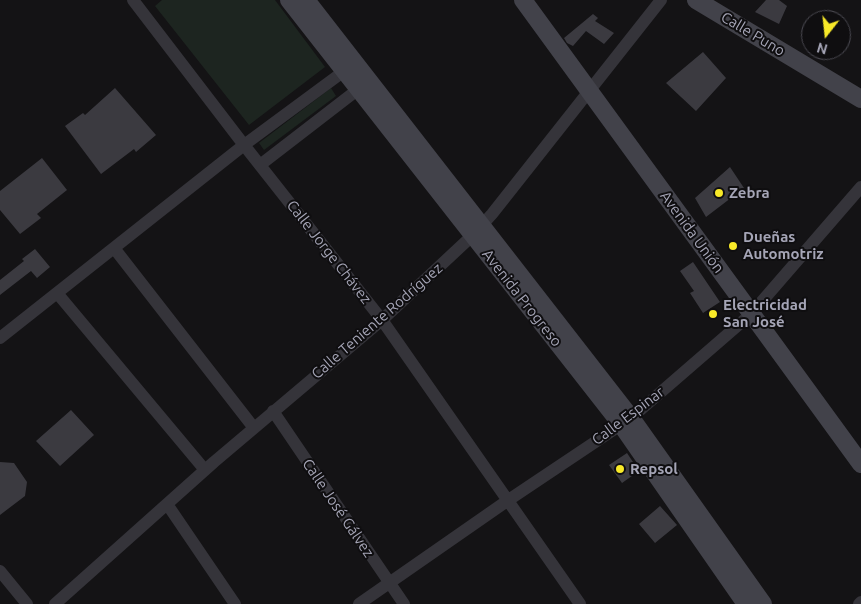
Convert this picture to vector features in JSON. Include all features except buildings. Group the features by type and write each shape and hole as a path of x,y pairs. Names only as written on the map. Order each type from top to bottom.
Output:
{"main road":[{"name":"Avenida Progreso","path":"289,0 350,67 626,421 763,604"},
{"name":"Avenida Progreso","path":"306,0 350,67"},
{"name":"Avenida Unión","path":"523,0 861,464"},
{"name":"Calle Puno","path":"696,0 861,99"},
{"name":"Avenida Progreso","path":"626,421 746,604"}],"street":[{"name":"Calle Teniente Rodríguez","path":"59,603 205,470 382,320 477,230 590,91 660,0"},
{"name":"Calle Jorge Chávez","path":"138,2 244,145 382,320 580,604"},
{"path":"0,338 244,145 350,67"},
{"path":"260,165 364,85"},
{"name":"Calle Espinar","path":"360,604 507,501 626,421 751,314 861,186"},
{"path":"114,248 254,428"},
{"path":"57,293 205,470"},
{"name":"Calle José Gálvez","path":"273,411 404,604"},
{"path":"167,504 235,604"},
{"path":"0,571 27,604"}],"shaded area":[{"path":"162,0 275,0 325,67 249,125 155,6"},
{"path":"331,88 336,96 264,150 259,143"}],"place":[{"name":"Zebra","path":"719,193"},
{"name":"Dueñas Automotriz","path":"733,246"},
{"name":"Electricidad San José","path":"713,314"},
{"name":"Repsol","path":"620,469"}]}
